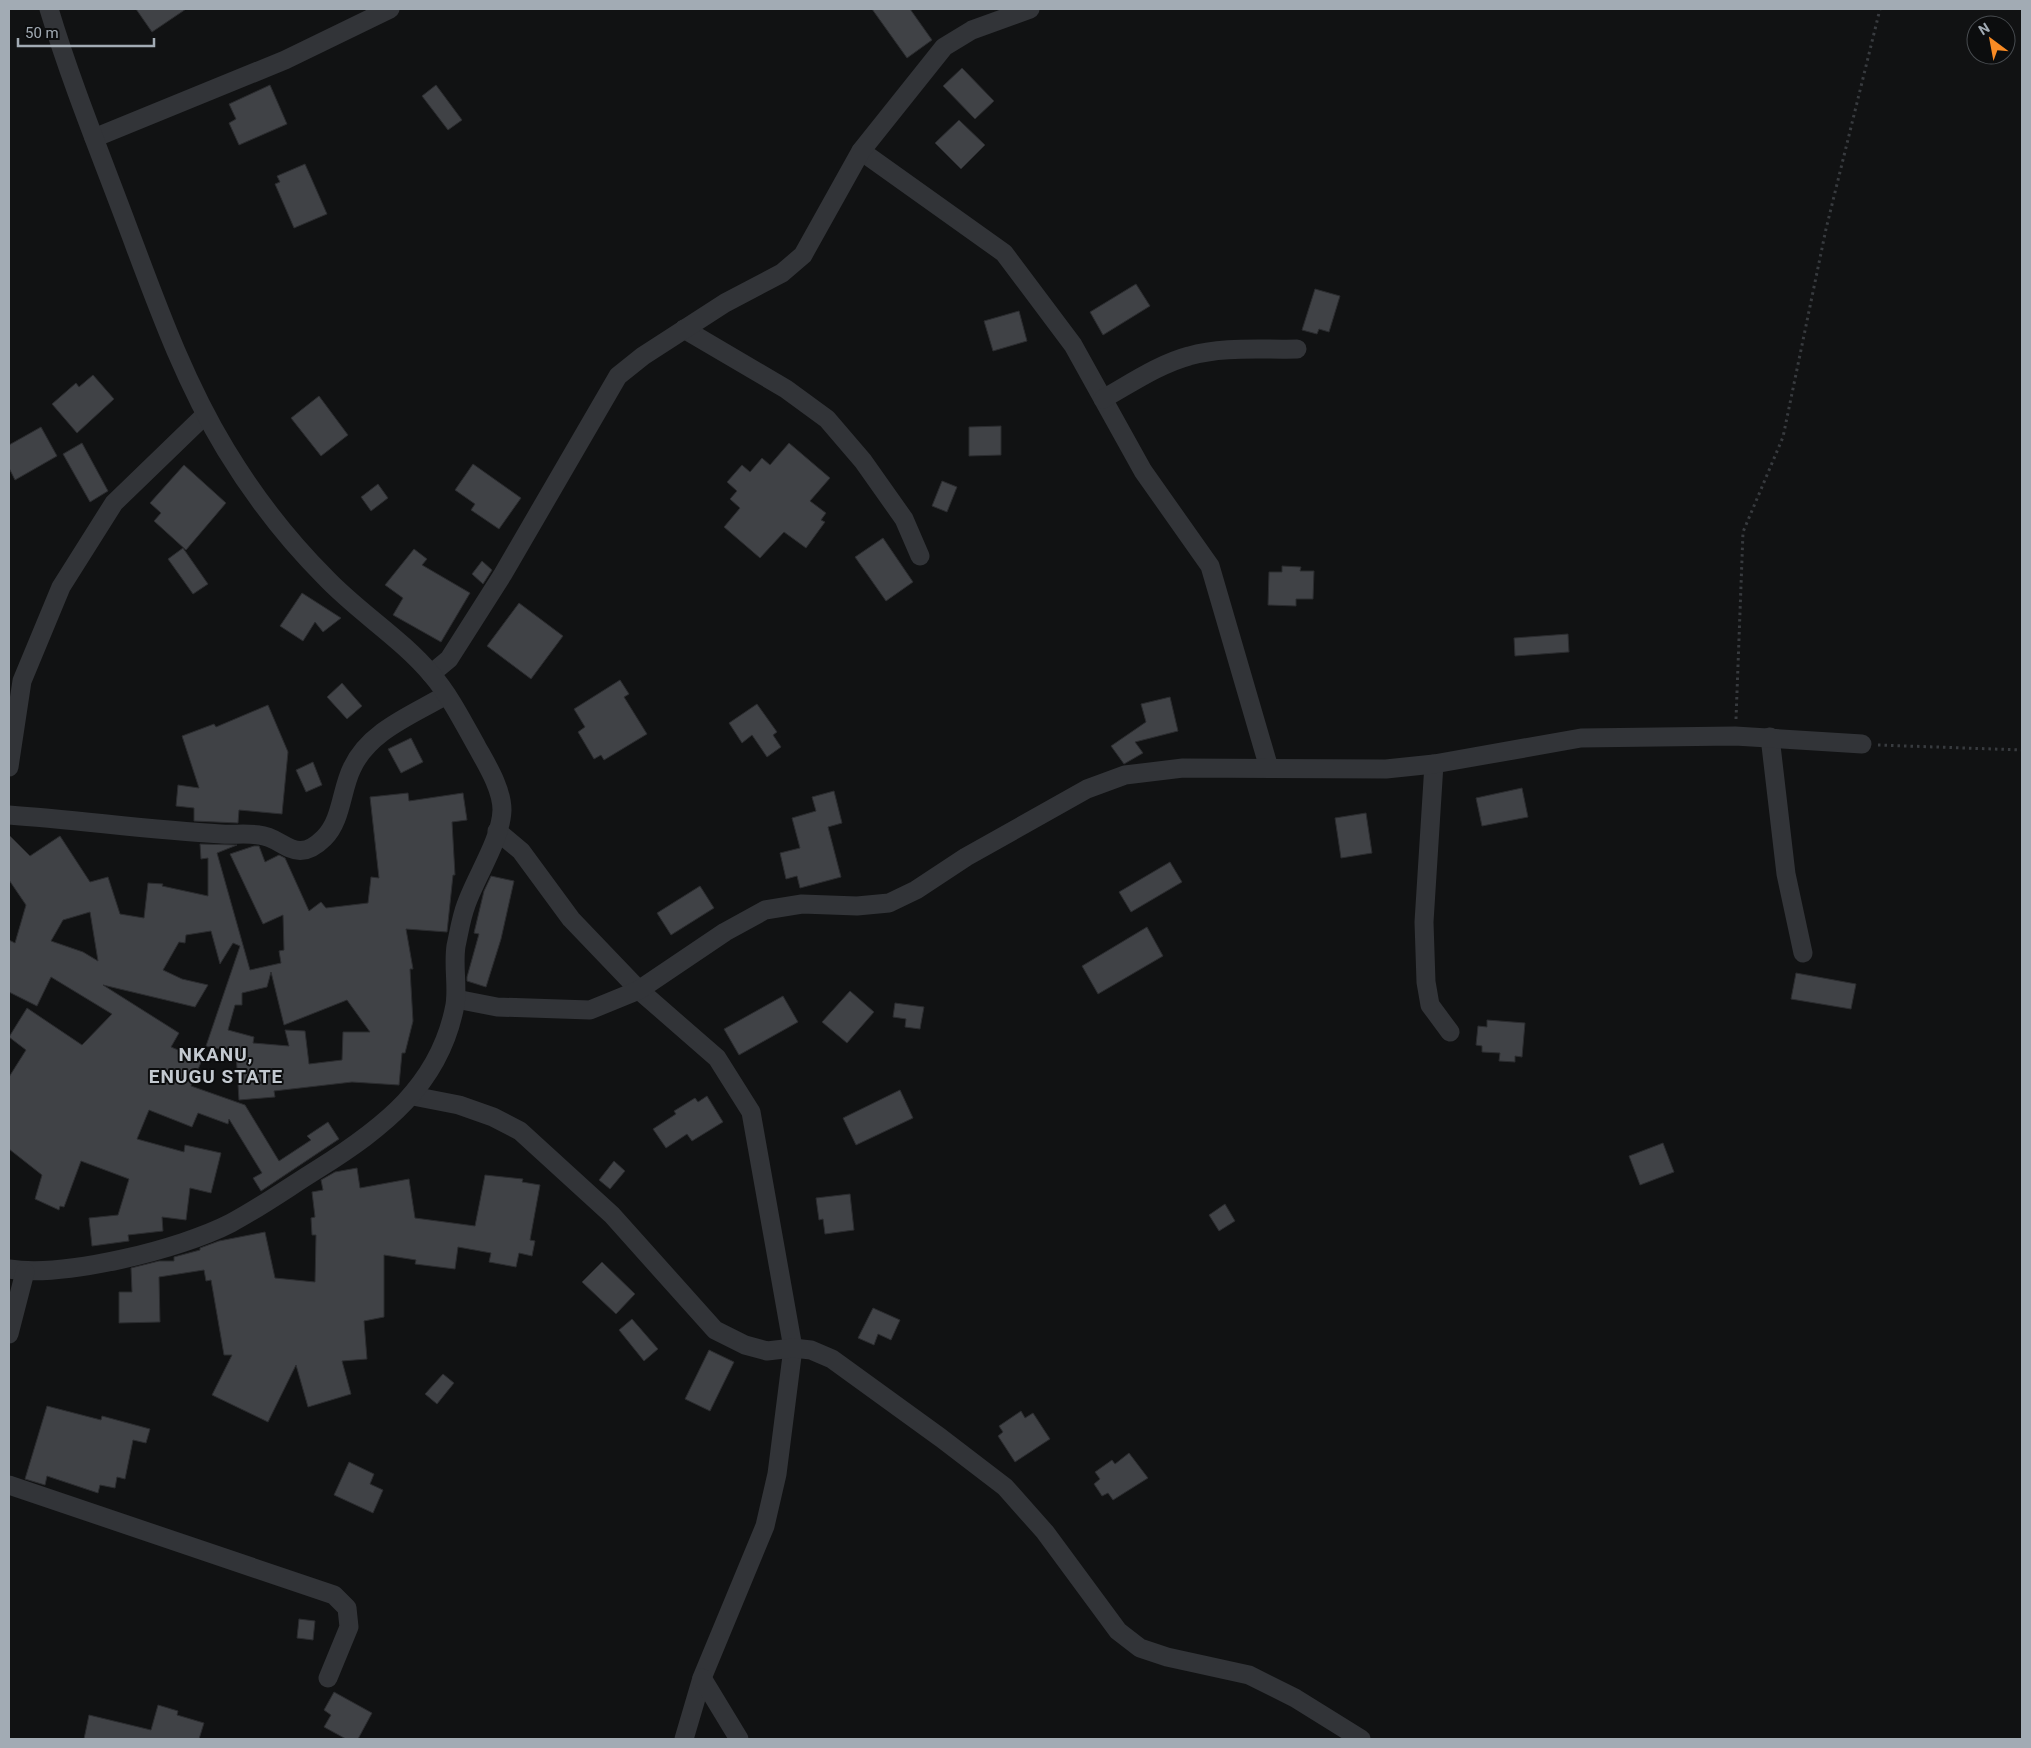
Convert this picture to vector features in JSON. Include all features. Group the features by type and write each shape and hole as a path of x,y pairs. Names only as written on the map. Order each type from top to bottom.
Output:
{"street":[{"path":"9,1334 17,1270 91,1264 179,1244 231,1223 355,1146 413,1096 434,1066 448,1037 456,999 455,951 465,906 497,831 502,809 498,792 487,766 446,695 431,674 375,620 326,579 248,485 206,416 172,342 66,63 49,9"},
{"path":"94,138 285,60 390,9"},
{"path":"431,674 449,659 504,574 618,376 642,356 725,303 782,273 803,255 861,151 944,48 972,30 1030,9"},
{"path":"861,151 1004,253 1072,345 1143,471 1210,566 1269,768"},
{"path":"684,329 786,389 827,419 863,461 904,519 920,556"},
{"path":"1103,399 1159,368 1188,356 1212,351 1297,349"},
{"path":"9,767 22,681 61,587 114,503 206,416"},
{"path":"9,815 222,834 261,835 289,850 307,850 324,838 335,821 352,768 367,745 383,732 446,695"},
{"path":"456,999 497,1008 590,1010 639,990 725,932 765,910 802,904 857,906 889,903 916,890 966,857 1087,789 1125,775 1183,768 1386,769 1434,764 1582,738 1735,736 1862,744"},
{"path":"1770,737 1786,874 1803,953"},
{"path":"1434,764 1424,922 1426,982 1430,1005 1450,1032"},
{"path":"497,831 521,851 571,919 639,990 718,1058 751,1112 793,1348 777,1474 765,1526 702,1678 684,1739"},
{"path":"413,1096 459,1105 493,1117 520,1131 612,1215 715,1330 745,1345 767,1351 793,1348 811,1350 832,1359 1005,1487 1045,1532 1118,1631 1140,1648 1167,1657 1249,1675 1295,1698 1361,1739"},
{"path":"9,1485 334,1595 347,1608 349,1627 328,1678"},
{"path":"702,1678 738,1739"}],"path":[{"path":"1735,736 1740,555 1743,532 1783,437 1826,230 1880,9"},
{"path":"1862,744 2022,750"}],"building":[{"path":"136,9 186,9 152,32"},
{"path":"872,9 910,9 932,40 907,58"},
{"path":"962,68 994,101 975,119 943,86"},
{"path":"270,85 287,124 239,145 229,123 236,119 229,104"},
{"path":"436,85 462,120 448,130 422,96"},
{"path":"959,120 985,145 961,169 935,143"},
{"path":"305,164 327,214 294,228 275,184 280,182 277,176"},
{"path":"1136,284 1150,306 1103,335 1090,312"},
{"path":"1315,289 1340,296 1329,332 1319,329 1317,334 1302,330"},
{"path":"1019,311 1027,341 993,351 984,321"},
{"path":"93,375 114,399 77,433 52,404 76,383 79,387"},
{"path":"319,396 348,435 321,456 291,418"},
{"path":"1001,426 1001,455 969,456 969,427"},
{"path":"41,427 57,456 15,480 9,468 9,445"},
{"path":"82,443 108,491 90,502 63,454"},
{"path":"789,443 830,478 810,501 826,513 821,520 825,522 806,548 784,532 760,558 724,527 740,508 730,499 737,491 727,482 742,465 750,472 762,458 770,465"},
{"path":"473,464 521,498 499,529 471,510 475,504 455,490"},
{"path":"184,465 226,503 186,550 154,521 161,513 150,503"},
{"path":"942,481 957,487 947,512 932,506"},
{"path":"378,484 388,498 371,511 361,497"},
{"path":"883,538 913,582 886,601 855,557"},
{"path":"183,548 208,584 193,594 168,559"},
{"path":"414,549 427,559 422,565 470,593 441,642 393,615 403,598 385,585"},
{"path":"482,561 492,570 483,584 472,574"},
{"path":"1282,566 1301,567 1300,571 1314,571 1313,599 1296,599 1296,606 1268,605 1269,572 1282,572"},
{"path":"302,593 341,618 323,632 315,622 303,641 280,626"},
{"path":"519,603 563,636 531,679 487,646"},
{"path":"1568,634 1569,652 1515,656 1514,638"},
{"path":"620,680 629,694 624,697 647,734 604,760 601,755 594,759 578,732 585,727 574,709"},
{"path":"342,683 362,706 347,719 327,697"},
{"path":"1170,697 1178,731 1135,742 1143,753 1124,764 1111,746 1146,722 1141,704"},
{"path":"757,704 777,732 773,735 781,747 767,757 752,735 742,743 729,723"},
{"path":"268,705 288,752 282,814 239,810 238,823 194,821 194,808 176,806 178,785 199,788 182,736 214,724 216,727"},
{"path":"411,738 423,762 401,773 388,749"},
{"path":"313,762 322,785 306,792 296,770"},
{"path":"1522,788 1528,817 1482,826 1476,798"},
{"path":"834,791 842,823 828,827 841,877 800,888 797,876 786,879 780,853 800,848 792,818 816,811 812,797"},
{"path":"408,793 409,801 463,793 467,820 452,822 455,875 453,875 447,932 406,929 413,969 410,969 413,1021 405,1053 402,1053 399,1085 352,1082 274,1091 275,1097 239,1100 236,1053 206,1046 240,946 233,943 220,964 211,931 186,935 185,943 179,942 163,970 182,979 208,985 195,1007 103,985 179,1033 171,1047 202,1060 191,1086 245,1105 279,1161 311,1140 307,1136 328,1122 339,1139 261,1191 253,1178 262,1173 229,1119 228,1124 198,1113 192,1127 149,1110 137,1139 184,1152 185,1145 221,1153 211,1193 190,1188 186,1220 162,1217 163,1231 128,1235 129,1241 92,1246 89,1218 118,1215 129,1179 81,1161 64,1207 60,1206 59,1210 35,1199 42,1175 9,1149 9,1077 26,1050 9,1037 27,1008 82,1045 112,1014 51,977 37,1006 9,992 9,940 15,943 26,905 9,880 9,835 30,856 60,836 90,882 108,877 120,914 144,918 148,883 163,884 162,886 208,896 208,858 201,859 200,844 237,845 217,853 250,970 281,963 279,951 284,950 283,915 263,924 230,854 259,846 265,862 279,855 285,858 309,911 321,902 326,908 368,903 371,877 379,878 370,797","holes":["90,912 98,961 83,952 51,941 63,920","271,972 284,1025 347,1000 370,1032 343,1032 342,1060 309,1064 305,1031 285,1030 289,1046 253,1043 254,1037 228,1030 235,1005 242,1005 242,993 267,987"]},
{"path":"1366,813 1372,853 1341,858 1335,818"},
{"path":"1170,862 1182,882 1131,912 1119,892"},
{"path":"491,876 514,881 501,939 486,987 467,981 467,977 479,934 474,933 484,891"},
{"path":"700,886 714,908 671,935 657,913"},
{"path":"1147,927 1163,956 1098,994 1082,966"},
{"path":"1796,973 1856,984 1851,1009 1791,999"},
{"path":"850,991 874,1012 847,1043 822,1022"},
{"path":"783,996 798,1022 739,1055 724,1029"},
{"path":"895,1003 924,1007 920,1029 905,1027 906,1019 893,1017"},
{"path":"1487,1020 1525,1023 1522,1057 1515,1056 1515,1062 1499,1061 1500,1053 1482,1052 1482,1046 1476,1045 1478,1026 1487,1027"},
{"path":"900,1090 913,1118 856,1145 843,1118"},
{"path":"707,1096 723,1122 692,1141 687,1134 666,1148 653,1129 676,1114 674,1111 695,1098 698,1102"},
{"path":"1663,1143 1674,1172 1640,1185 1629,1156"},
{"path":"614,1161 625,1171 610,1189 599,1180"},
{"path":"357,1168 360,1188 409,1179 415,1218 475,1226 485,1175 523,1179 522,1182 540,1185 530,1240 535,1241 532,1256 519,1253 516,1267 489,1262 491,1253 458,1247 455,1269 415,1264 416,1260 384,1255 384,1317 364,1321 367,1359 342,1361 351,1394 308,1407 296,1365 268,1422 212,1395 232,1355 224,1355 211,1280 206,1281 204,1270 159,1277 160,1322 119,1323 119,1292 132,1292 131,1268 159,1261 174,1261 174,1257 200,1250 200,1248 219,1241 265,1232 275,1278 315,1282 316,1235 312,1235 311,1218 315,1217 312,1192 323,1190 321,1180 335,1172"},
{"path":"850,1194 854,1230 825,1234 823,1219 819,1220 816,1198"},
{"path":"1225,1204 1235,1221 1219,1231 1209,1215"},
{"path":"602,1262 635,1294 616,1314 582,1282"},
{"path":"873,1308 900,1320 891,1340 878,1334 874,1345 858,1338"},
{"path":"632,1319 658,1349 644,1361 619,1330"},
{"path":"709,1350 734,1362 710,1411 685,1399"},
{"path":"443,1374 454,1383 437,1404 425,1394"},
{"path":"47,1406 101,1420 102,1416 150,1429 146,1443 133,1440 125,1479 117,1477 115,1488 100,1485 98,1493 47,1476 45,1485 25,1479"},
{"path":"1021,1411 1025,1418 1033,1413 1050,1439 1015,1462 998,1436 1003,1432 999,1426"},
{"path":"1129,1453 1148,1478 1113,1500 1108,1493 1102,1496 1094,1484 1100,1479 1095,1472 1112,1460 1115,1464"},
{"path":"349,1462 374,1474 370,1484 383,1490 373,1513 334,1495"},
{"path":"299,1619 315,1621 313,1640 297,1638"},
{"path":"334,1692 372,1713 358,1739 346,1739 324,1727 331,1715 324,1710"},
{"path":"158,1705 178,1711 177,1715 204,1723 199,1739 84,1739 89,1715 151,1730"}],"district":[{"name":"NKANU, ENUGU STATE","path":"216,1065"}]}
